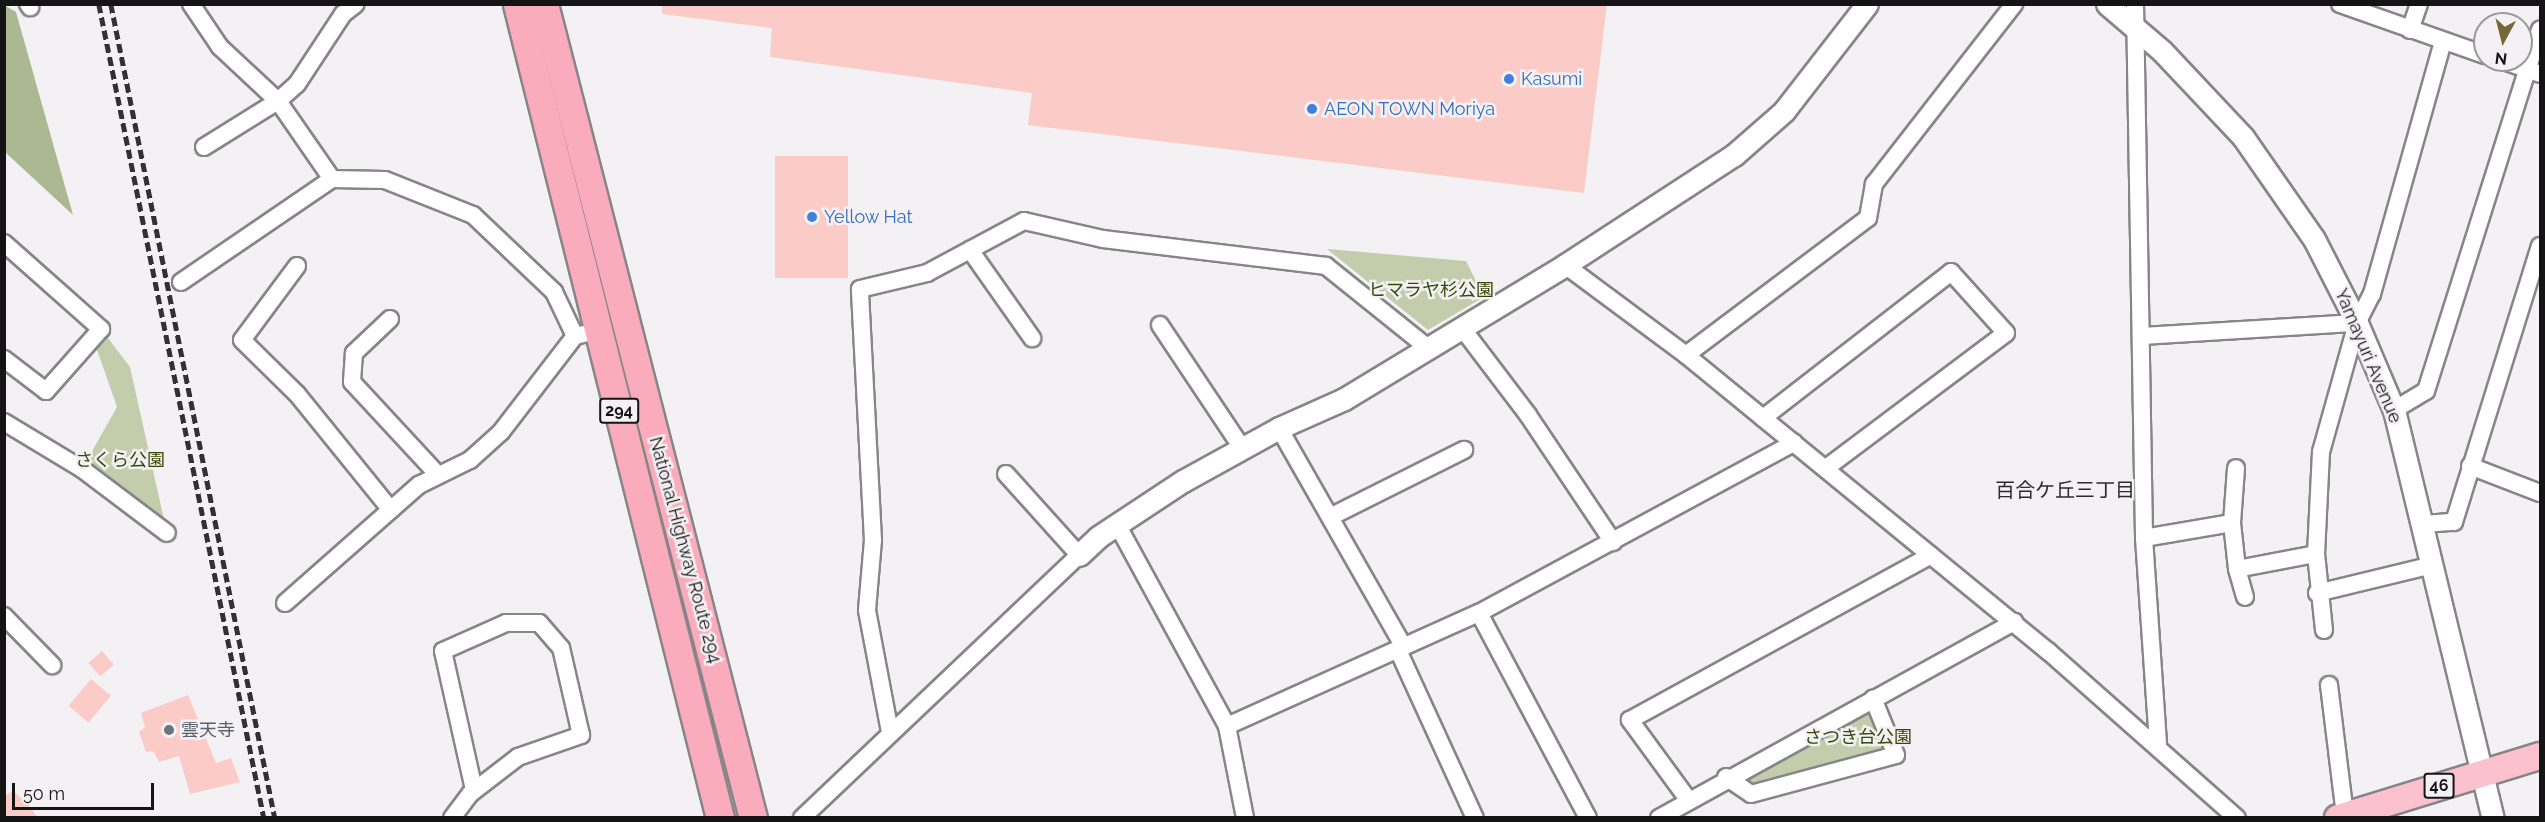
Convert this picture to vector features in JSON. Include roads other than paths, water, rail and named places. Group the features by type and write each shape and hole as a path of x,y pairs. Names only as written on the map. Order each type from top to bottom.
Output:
{"highway":[{"name":"National Highway Route 294","path":"517,4 587,334 720,818"},
{"name":"National Highway Route 294","path":"544,4 753,818"}],"main road":[{"name":"46","path":"2342,816 2541,756"}],"street":[{"path":"191,4 220,48 278,101 332,179"},
{"path":"204,147 278,101 297,84 343,14 356,4"},
{"path":"804,817 890,732 1079,555 1183,481 1279,428 1344,399 1565,265 1734,155 1784,111 1867,4"},
{"path":"1686,355 1868,218 1874,184 2014,4"},
{"name":"Yamayuri Avenue","path":"2107,4 2135,26 2213,105 2282,189 2314,239 2357,323 2394,410 2493,818"},
{"path":"2135,4 2144,538 2158,744"},
{"path":"2340,4 2473,51"},
{"path":"2410,30 2420,4"},
{"path":"2533,71 2541,30"},
{"path":"2324,630 2317,593 2316,554 2320,452 2357,323 2372,294 2443,41"},
{"path":"2394,410 2426,391 2533,72"},
{"path":"181,282 332,179 385,180 473,215 554,292 587,334"},
{"path":"890,732 867,610 873,540 860,289 927,273 1024,221 1103,239 1326,266 1428,348"},
{"path":"4,243 102,329 46,391 4,359"},
{"path":"2423,524 2454,522 2470,466 2534,290 2541,246"},
{"path":"970,250 1032,338"},
{"path":"1565,265 1686,355 2013,622 2158,744 2237,818"},
{"path":"297,266 242,340 297,394 391,510"},
{"path":"1763,418 1950,272 2006,333 1825,469"},
{"path":"390,318 354,353 352,382 438,476"},
{"path":"2142,336 2357,323"},
{"path":"1160,325 1242,448"},
{"path":"285,603 419,485 470,460 501,432 587,334 626,328"},
{"path":"1462,328 1528,415 1613,542"},
{"path":"4,422 82,469 167,533"},
{"path":"1279,428 1332,516 1401,649 1475,818"},
{"path":"1227,726 1479,613 1794,443"},
{"path":"1332,516 1464,450"},
{"path":"2470,466 2541,493"},
{"path":"2236,468 2232,523 2237,569 2245,597"},
{"path":"1006,474 1079,555"},
{"path":"2144,538 2232,523"},
{"path":"1118,526 1227,726 1245,818"},
{"path":"2237,569 2316,554"},
{"path":"1687,798 1630,720 1931,555"},
{"path":"2317,593 2433,565"},
{"path":"1479,613 1580,815"},
{"path":"4,616 52,665"},
{"path":"1659,818 1687,798 2013,622"},
{"path":"452,818 474,790 518,757 580,735 561,648 539,623 506,623 443,651 474,790"},
{"path":"2329,685 2342,816"},
{"path":"1726,777 1751,794 1896,755 1873,698"}],"railway":[{"path":"99,4 264,818"},
{"path":"111,4 275,818"}],"place":[{"name":"Kasumi","path":"1509,79"},
{"name":"AEON TOWN Moriya","path":"1312,109"},
{"name":"Yellow Hat","path":"812,217"},
{"name":"雲天寺","path":"169,730"}],"district":[{"name":"百合ケ丘三丁目","path":"2065,490"}],"park label":[{"name":"ヒマラヤ杉公園","path":"1431,290"},
{"name":"さくら公園","path":"120,460"},
{"name":"さつき台公園","path":"1858,737"}]}
